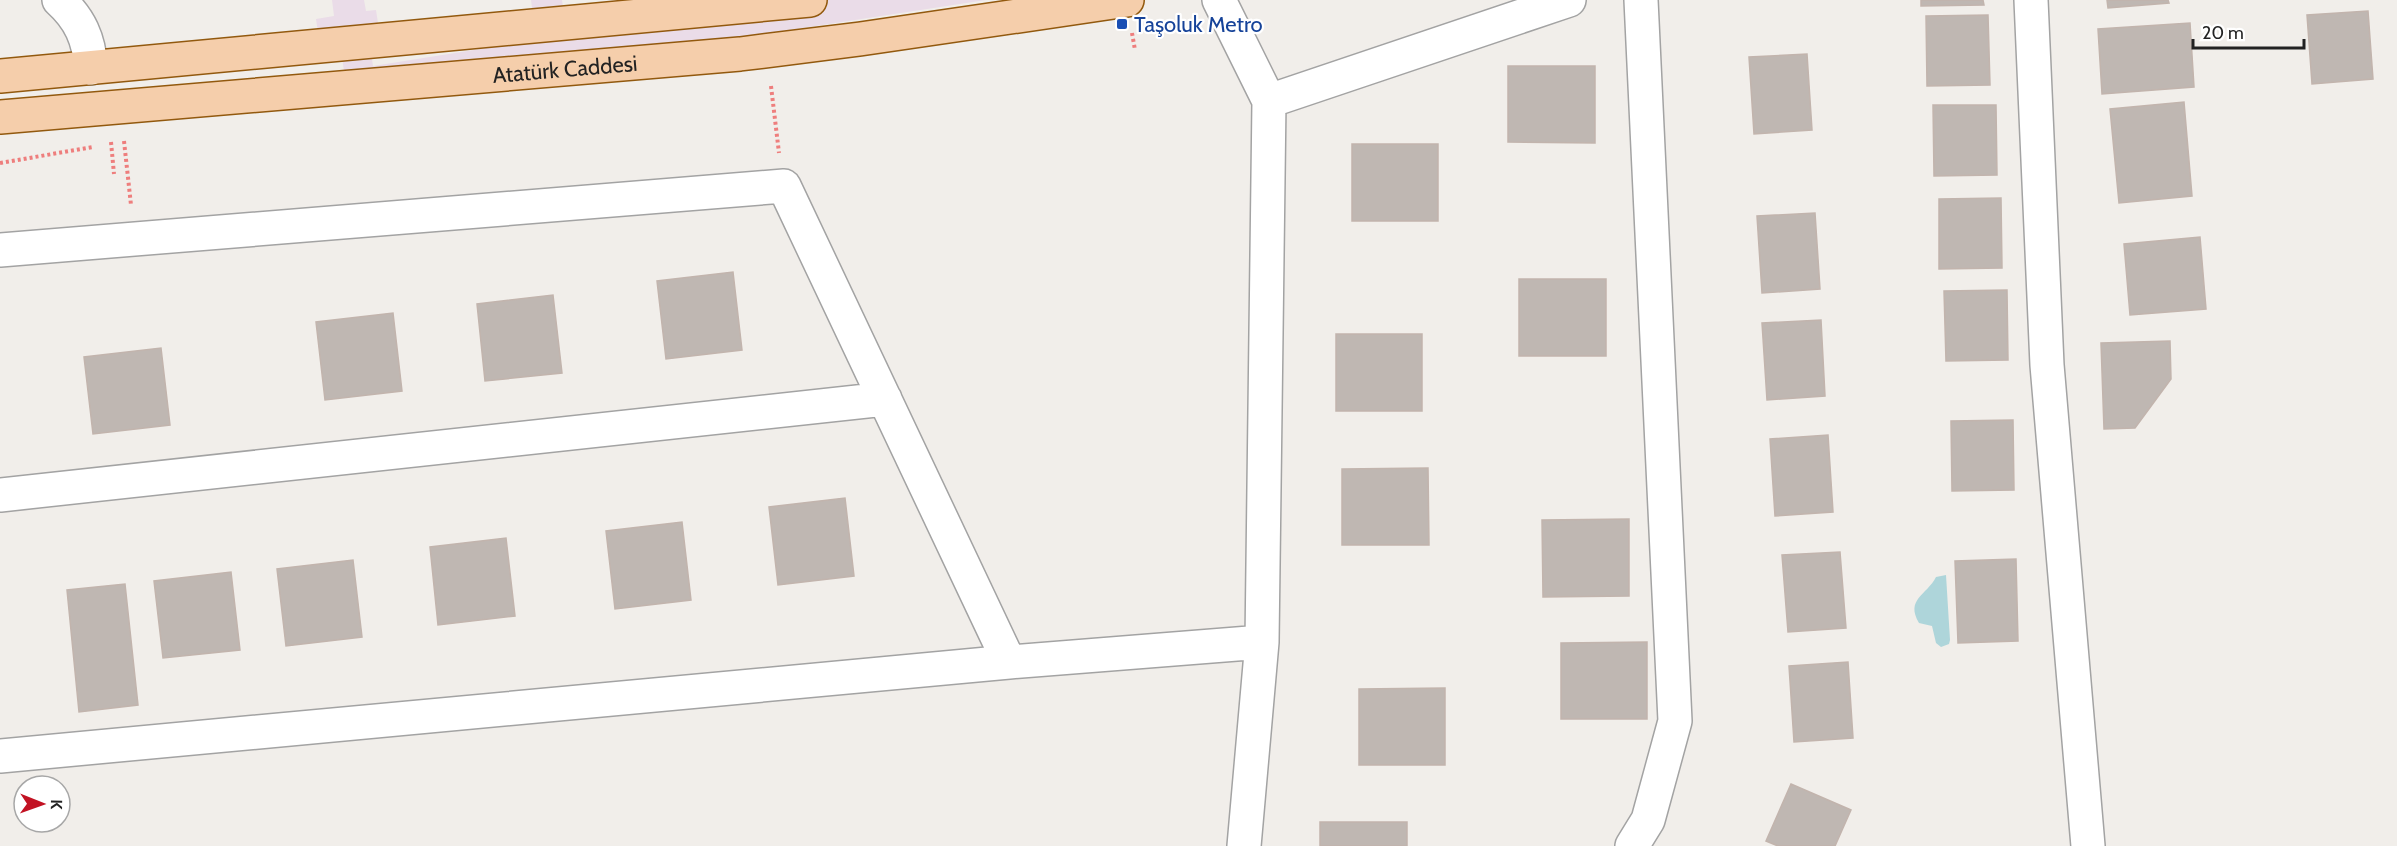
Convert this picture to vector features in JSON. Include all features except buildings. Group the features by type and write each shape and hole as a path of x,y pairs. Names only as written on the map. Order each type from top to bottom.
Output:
{"main road":[{"name":"Atatürk Caddesi","path":"0,76 732,4 810,0"},
{"name":"Atatürk Caddesi","path":"0,117 766,51 1127,0"}],"street":[{"path":"59,0 73,13 90,47 91,68"},
{"path":"1219,0 1269,101 1262,642 1244,846"},
{"path":"1269,101 1569,0"},
{"path":"1632,846 1648,820 1675,722 1641,0"},
{"path":"2031,0 2047,365 2088,846"},
{"path":"0,250 784,186 1009,662"},
{"path":"0,495 885,399"},
{"path":"0,756 1009,662 1262,642"}],"path":[{"path":"766,51 784,186"},
{"path":"111,138 124,135 134,239"},
{"path":"0,163 93,147"}],"shaded area":[{"path":"332,0 364,0 366,11 376,10 380,36 369,38 373,66 536,40 531,0 562,0 567,34 793,0 986,0 255,112 344,71 340,44 320,46 316,19 334,16"}],"water":[{"path":"1946,575 1950,640 1949,644 1941,647 1936,643 1932,626 1919,623 1914,608 1936,577"}],"place":[{"name":"Taşoluk Metro","path":"1122,24"}]}
